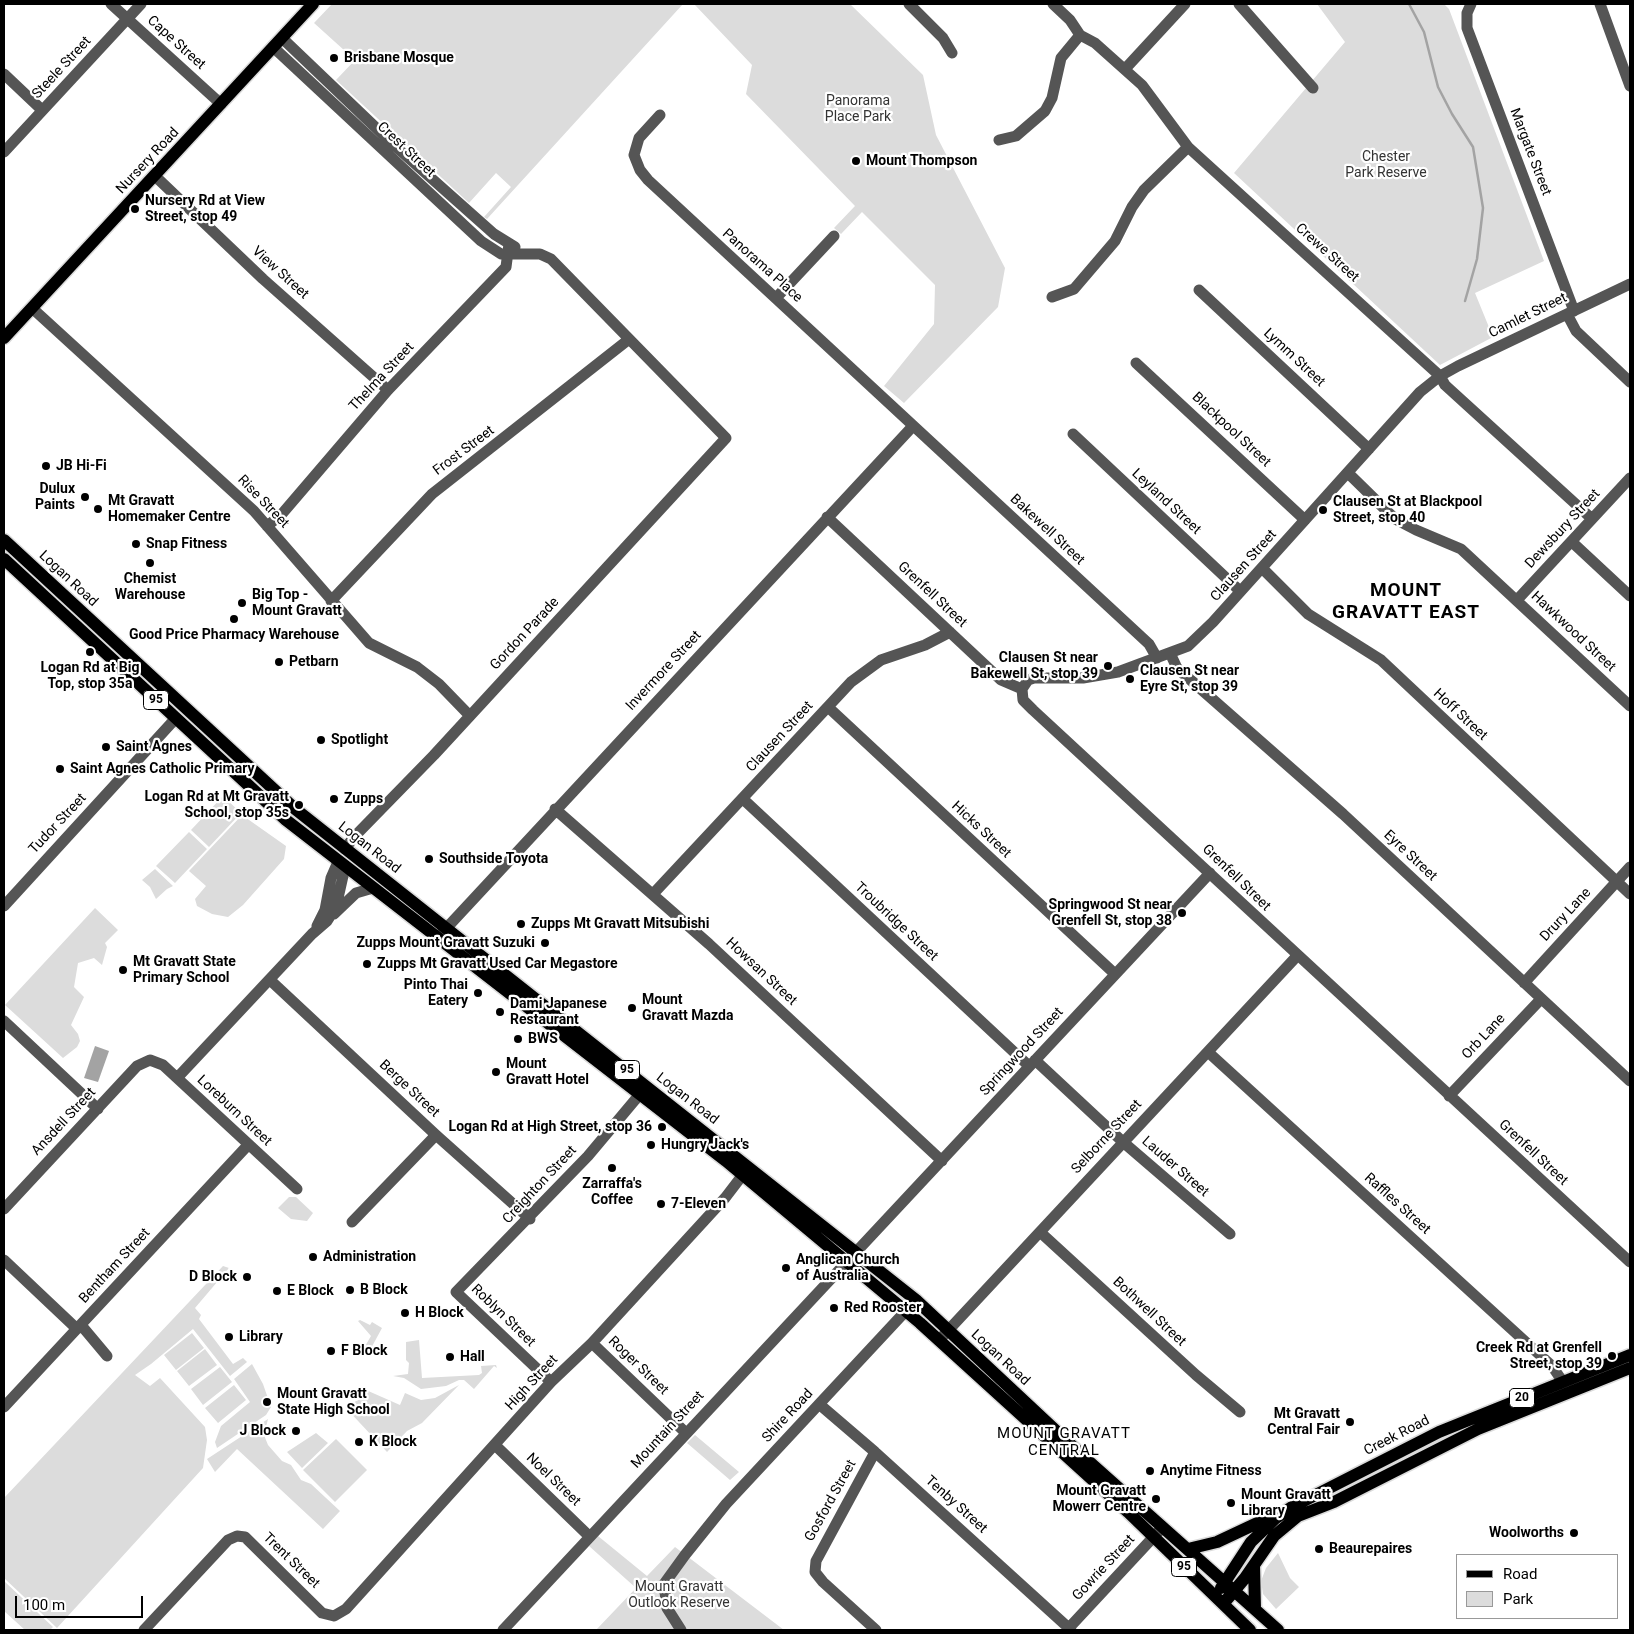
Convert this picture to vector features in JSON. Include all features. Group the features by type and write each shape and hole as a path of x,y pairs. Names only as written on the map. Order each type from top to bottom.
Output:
{"main road":[{"name":"Nursery Road","path":"4,338 313,4"},
{"name":"Logan Road","path":"4,540 277,793 746,1170 845,1262 906,1311 1159,1532 1188,1549 1278,1630"},
{"name":"Logan Road","path":"4,559 274,809 341,865 640,1094 856,1252 916,1300 1085,1458 1159,1532 1218,1600 1250,1630"},
{"path":"341,865 345,849"},
{"name":"Creek Road","path":"1230,1586 1251,1542 1276,1518 1298,1504 1424,1439 1630,1356"},
{"name":"Creek Road","path":"1218,1600 1254,1564 1274,1536 1304,1513 1334,1502 1478,1429 1630,1368"},
{"path":"1188,1549 1217,1542 1266,1518 1276,1518"},
{"path":"1254,1564 1255,1609"}],"street":[{"name":"Cape Street","path":"111,4 221,104"},
{"name":"Steele Street","path":"4,152 141,4"},
{"path":"908,4 943,38 952,53"},
{"name":"Crewe Street","path":"1052,4 1070,20 1080,35 1095,43 1142,85 1188,147 1440,376 1445,385 1591,518"},
{"path":"1125,69 1185,4"},
{"path":"1239,4 1313,88"},
{"name":"Margate Street","path":"1471,4 1466,13 1467,28 1571,312 1576,331 1630,382"},
{"path":"1600,4 1630,86"},
{"path":"999,140 1016,136 1045,111 1052,98 1061,58 1080,35"},
{"name":"Crest Street","path":"277,43 481,241 501,254 509,249 540,254 551,259 628,340 726,438"},
{"path":"4,74 42,110"},
{"name":"Panorama Place","path":"660,116 639,138 634,155 640,170 696,227 776,298 913,426"},
{"path":"1052,297 1074,289 1115,241 1132,207 1144,190 1188,147"},
{"name":"View Street","path":"155,176 263,279 388,390"},
{"path":"776,298 834,236"},
{"name":"Thelma Street","path":"267,526 281,515 388,390 495,279 506,266 509,249"},
{"name":"Camlet Street","path":"1440,376 1630,284"},
{"name":"Lymm Street","path":"1199,290 1369,449"},
{"name":"Rise Street","path":"32,308 254,511 369,643 417,667 470,716"},
{"name":"Frost Street","path":"331,601 432,494 628,340"},
{"name":"Blackpool Street","path":"1136,363 1305,520"},
{"name":"Clausen Street","path":"1022,689 1028,680 1034,678 1100,676 1136,667 1196,640 1420,392 1440,376"},
{"name":"Invermore Street","path":"437,938 913,426"},
{"name":"Bakewell Street","path":"913,426 1149,644 1157,658"},
{"name":"Leyland Street","path":"1073,434 1240,591"},
{"name":"Gordon Parade","path":"345,849 726,438"},
{"name":"Hawkwood Street","path":"1348,473 1395,519 1461,549 1630,706"},
{"name":"Dewsbury Street","path":"1517,600 1572,542 1591,518 1629,481"},
{"name":"Grenfell Street","path":"827,517 1000,680 1022,689 1023,700 1032,710 1630,1262"},
{"path":"1572,542 1630,596"},
{"name":"Hoff Street","path":"1262,568 1308,614 1381,660 1630,894"},
{"name":"Clausen Street","path":"653,894 851,682 881,660 925,645 950,632"},
{"name":"Eyre Street","path":"1170,653 1176,668 1343,814 1630,1081"},
{"name":"Hicks Street","path":"828,707 1115,974"},
{"name":"Tudor Street","path":"4,906 176,718"},
{"name":"Troubridge Street","path":"743,799 1032,1063"},
{"name":"Howsan Street","path":"556,809 653,894 942,1160"},
{"path":"327,922 336,907 341,865"},
{"path":"312,934 325,910 331,878 341,865"},
{"name":"Drury Lane","path":"1524,983 1630,867"},
{"name":"Springwood Street","path":"856,1252 1210,873"},
{"path":"177,1078 312,934 327,922 352,895 373,888"},
{"name":"Selborne Street","path":"939,1340 1297,956"},
{"name":"Berge Street","path":"270,980 436,1135 530,1219"},
{"name":"Orb Lane","path":"1449,1096 1541,999"},
{"path":"5,1025 98,1109"},
{"name":"Raffles Street","path":"1208,1052 1552,1366 1563,1382"},
{"name":"Loreburn Street","path":"150,1060 161,1063 297,1189"},
{"name":"Ansdell Street","path":"4,1209 137,1066 150,1060"},
{"name":"Lauder Street","path":"1032,1063 1230,1234"},
{"name":"Creighton Street","path":"456,1292 530,1219 588,1156 640,1094"},
{"path":"352,1222 436,1135"},
{"name":"Bentham Street","path":"4,1407 248,1145"},
{"name":"High Street","path":"334,1616 346,1608 551,1382 592,1343 725,1198 746,1170"},
{"name":"Bothwell Street","path":"1040,1232 1196,1375 1240,1412"},
{"name":"Mountain Street","path":"503,1630 856,1252"},
{"path":"4,1260 79,1327 107,1356"},
{"name":"Roblyn Street","path":"456,1292 551,1382"},
{"name":"Shire Road","path":"681,1630 667,1608 664,1584 685,1554 726,1504 916,1300"},
{"name":"Roger Street","path":"592,1343 686,1432"},
{"name":"Tenby Street","path":"819,1404 875,1452 1069,1630"},
{"name":"Noel Street","path":"495,1445 590,1537"},
{"name":"Gosford Street","path":"875,1452 816,1560 815,1572 823,1582 876,1630"},
{"name":"Gowrie Street","path":"1069,1630 1159,1532"},
{"name":"Trent Street","path":"144,1630 228,1540 237,1536 245,1537 322,1612 334,1616"}],"green space":[{"path":"332,4 683,4 487,219 484,217 511,187 496,173 469,203 336,80 355,60 314,23"},
{"name":"Panorama Place Park","path":"694,4 850,4 923,75 936,135 1005,268 998,307 904,403 884,386 934,324 935,285 862,212 841,234 834,228 855,206 746,94 752,65"},
{"name":"Chester Park Reserve","path":"1317,4 1444,4 1449,9 1544,261 1475,293 1493,337 1440,365 1234,173 1345,42"},
{"path":"223,796 241,813 209,847 191,830"},
{"path":"242,815 286,846 284,859 243,905 228,917 212,914 197,906 195,899 206,886 189,871"},
{"path":"189,832 207,849 175,883 156,866"},
{"path":"155,869 173,886 156,899 150,887 142,880"},
{"path":"95,908 118,930 105,943 107,947 102,965 94,958 78,963 74,987 84,997 71,1025 78,1034 80,1041 77,1047 63,1058 5,1005"},
{"path":"289,1197 296,1197 313,1213 307,1221 291,1219 278,1208"},
{"path":"223,1266 229,1268 195,1308 201,1315 199,1319 233,1364 243,1358 247,1362 230,1376 193,1329 135,1375 150,1386 160,1378 205,1427 207,1440 203,1468 57,1628 4,1578 4,1498"},
{"path":"360,1320 370,1325 372,1322 382,1328 369,1352 361,1353 371,1336 358,1321"},
{"path":"192,1333 204,1348 176,1370 164,1355"},
{"path":"419,1340 422,1378 479,1375 482,1373 481,1366 496,1365 497,1368 494,1366 474,1389 464,1380 459,1380 446,1386 421,1389 404,1378 393,1376 408,1374 409,1363 406,1360 406,1342"},
{"path":"205,1349 217,1365 189,1386 177,1371"},
{"path":"252,1364 263,1384 271,1407 266,1415 217,1448 215,1442 221,1426 250,1402 234,1379"},
{"path":"220,1367 232,1382 203,1405 191,1389"},
{"path":"234,1385 246,1400 218,1423 205,1408"},
{"path":"459,1385 422,1423 407,1431 387,1452 345,1407 362,1398 366,1390 400,1405 405,1393 421,1400 435,1398"},
{"path":"268,1419 264,1435 268,1445 282,1461 291,1465 301,1480 311,1484 340,1511 323,1529 237,1449 215,1472 207,1459"},
{"path":"316,1433 328,1443 302,1468 287,1452"},
{"path":"695,1435 739,1472 730,1480 687,1443"},
{"path":"336,1439 367,1470 335,1502 303,1470"},
{"name":"Mount Gravatt Outlook Reserve","path":"598,1536 647,1576 675,1547 784,1630 596,1630 636,1588 589,1546"},
{"path":"1278,1553 1290,1578 1299,1587 1276,1609 1263,1594 1261,1581 1266,1568"},
{"path":"4,1581 53,1627 50,1630 25,1630 4,1611"}],"shaded area":[{"path":"95,1046 109,1051 98,1082 84,1078"}],"waterway":[{"path":"1409,4 1424,32 1438,87 1452,114 1473,147 1483,208 1477,259 1465,301"}],"place":[{"name":"Brisbane Mosque","path":"334,58"},
{"name":"Mount Thompson","path":"856,161"},
{"name":"Nursery Rd at View Street, stop 49","path":"135,209"},
{"name":"JB Hi-Fi","path":"46,466"},
{"name":"Dulux Paints","path":"85,497"},
{"name":"Mt Gravatt Homemaker Centre","path":"98,509"},
{"name":"Clausen St at Blackpool Street, stop 40","path":"1323,510"},
{"name":"Snap Fitness","path":"136,544"},
{"name":"Chemist Warehouse","path":"150,563"},
{"name":"Big Top - Mount Gravatt","path":"242,603"},
{"name":"Good Price Pharmacy Warehouse","path":"234,619"},
{"name":"Logan Rd at Big Top, stop 35a","path":"90,652"},
{"name":"Petbarn","path":"279,662"},
{"name":"Clausen St near Bakewell St, stop 39","path":"1108,666"},
{"name":"Clausen St near Eyre St, stop 39","path":"1130,679"},
{"name":"Spotlight","path":"321,740"},
{"name":"Saint Agnes","path":"106,747"},
{"name":"Saint Agnes Catholic Primary","path":"60,769"},
{"name":"Zupps","path":"334,799"},
{"name":"Logan Rd at Mt Gravatt School, stop 35s","path":"299,805"},
{"name":"Southside Toyota","path":"429,859"},
{"name":"Springwood St near Grenfell St, stop 38","path":"1182,913"},
{"name":"Zupps Mt Gravatt Mitsubishi","path":"521,924"},
{"name":"Zupps Mount Gravatt Suzuki","path":"545,943"},
{"name":"Zupps Mt Gravatt Used Car Megastore","path":"367,964"},
{"name":"Mt Gravatt State Primary School","path":"123,970"},
{"name":"Pinto Thai Eatery","path":"478,993"},
{"name":"Mount Gravatt Mazda","path":"632,1008"},
{"name":"Dami Japanese Restaurant","path":"500,1012"},
{"name":"BWS","path":"518,1039"},
{"name":"Mount Gravatt Hotel","path":"496,1072"},
{"name":"Logan Rd at High Street, stop 36","path":"662,1127"},
{"name":"Hungry Jack's","path":"651,1145"},
{"name":"Zarraffa's Coffee","path":"612,1168"},
{"name":"7-Eleven","path":"661,1204"},
{"name":"Administration","path":"313,1257"},
{"name":"Anglican Church of Australia","path":"786,1268"},
{"name":"D Block","path":"247,1277"},
{"name":"B Block","path":"350,1290"},
{"name":"E Block","path":"277,1291"},
{"name":"Red Rooster","path":"834,1308"},
{"name":"H Block","path":"405,1313"},
{"name":"Library","path":"229,1337"},
{"name":"F Block","path":"331,1351"},
{"name":"Creek Rd at Grenfell Street, stop 39","path":"1612,1356"},
{"name":"Hall","path":"450,1357"},
{"name":"Mount Gravatt State High School","path":"267,1402"},
{"name":"Mt Gravatt Central Fair","path":"1350,1422"},
{"name":"J Block","path":"296,1431"},
{"name":"K Block","path":"359,1442"},
{"name":"Anytime Fitness","path":"1150,1471"},
{"name":"Mount Gravatt Mowerr Centre","path":"1156,1499"},
{"name":"Mount Gravatt Library","path":"1231,1503"},
{"name":"Woolworths","path":"1574,1533"},
{"name":"Beaurepaires","path":"1319,1549"}],"district":[{"name":"MOUNT GRAVATT EAST","path":"1406,602"},
{"name":"MOUNT GRAVATT CENTRAL","path":"1064,1442"}]}
